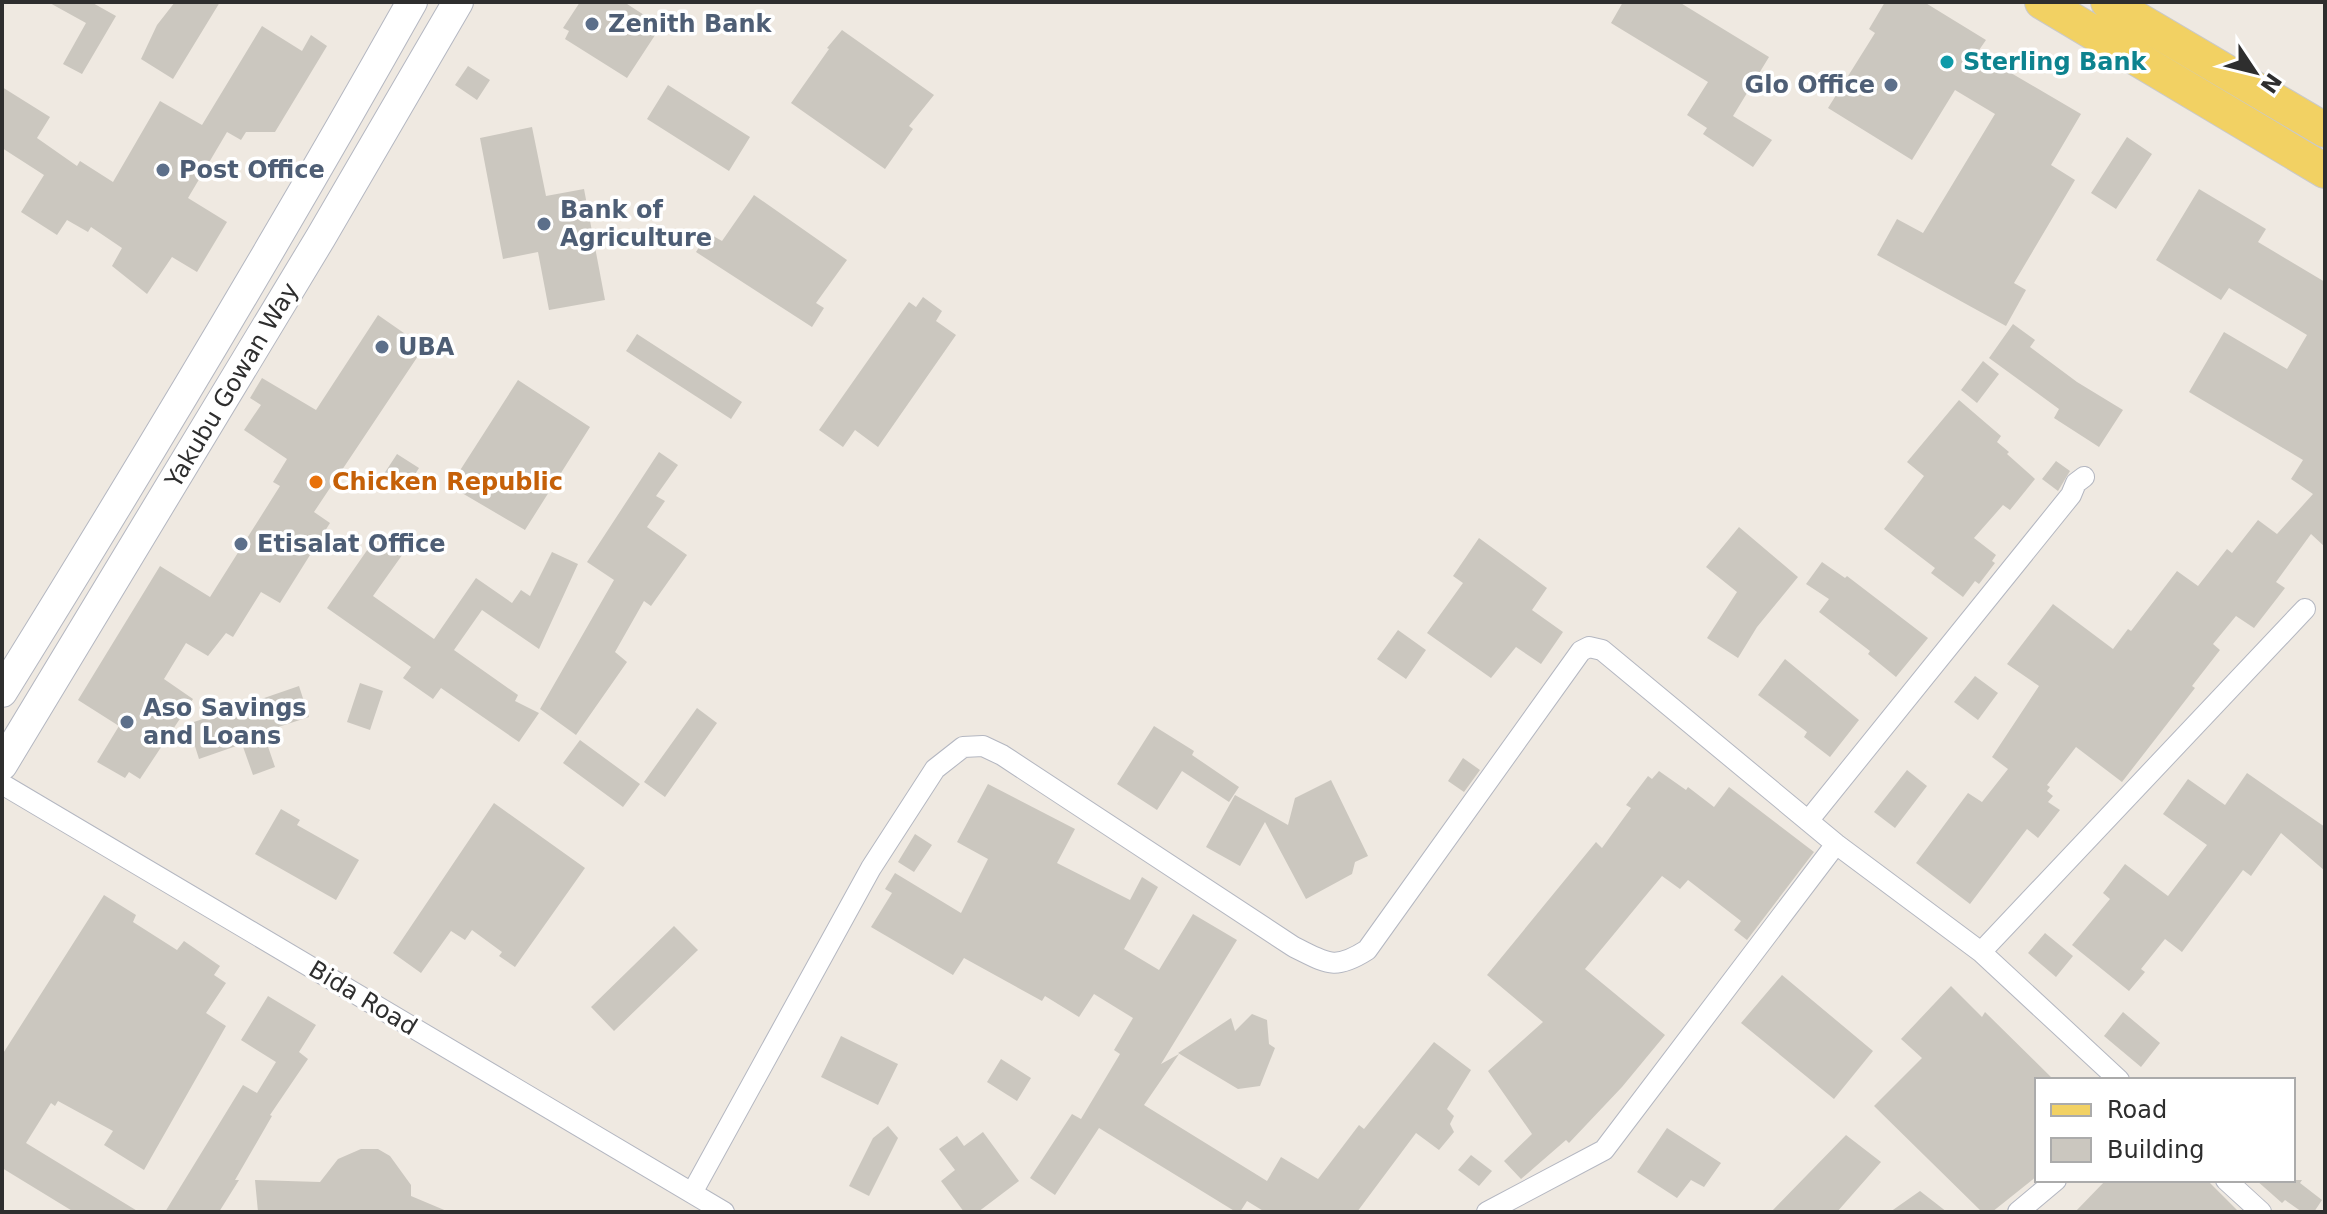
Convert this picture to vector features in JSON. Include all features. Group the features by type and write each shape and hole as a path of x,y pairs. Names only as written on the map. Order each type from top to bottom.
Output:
{"main road":[{"path":"2042,2 2325,171"},
{"path":"2108,2 2325,130"}],"street":[{"name":"Yakubu Gowan Way","path":"2,692 319,168 412,2"},
{"name":"Yakubu Gowan Way","path":"2,765 321,237 458,2"},
{"path":"1808,821 2071,495 2076,483 2084,477"},
{"path":"1981,952 2305,609"},
{"path":"692,1193 871,868 935,769 963,747 983,746 1002,755 1294,947 1329,964 1347,963 1367,950 1581,651 1589,647 1602,650 1836,844 1981,952 2117,1078"},
{"name":"Bida Road","path":"2,784 724,1212"},
{"path":"1487,1212 1604,1150 1836,844"},
{"path":"2018,1212 2054,1182"},
{"path":"2228,1182 2261,1212"}],"building":[{"path":"48,2 91,2 116,16 82,74 63,64 86,23"},
{"path":"175,2 220,2 173,79 141,59 157,25"},
{"path":"580,2 624,2 661,26 627,78 565,39 569,31 563,28"},
{"path":"1623,2 1679,2 1769,57 1733,116 1772,140 1753,167 1703,134 1707,128 1687,115 1708,82 1611,23"},
{"path":"1885,2 1924,2 1986,40 1977,53 2081,114 2051,165 2075,180 2014,283 2026,290 2006,326 1877,255 1897,219 1923,233 1995,114 1955,90 1912,160 1828,108 1875,33 1869,29"},
{"path":"262,26 302,51 311,35 327,46 275,132 246,132 241,140 227,132 188,198 227,222 197,272 172,257 147,294 112,266 122,248 91,227 88,232 67,220 57,235 21,212 44,175 2,148 2,87 50,117 37,138 77,166 80,161 113,182 160,101 202,125"},
{"path":"842,30 934,95 909,126 913,129 885,169 791,103"},
{"path":"468,66 490,80 477,100 455,85"},
{"path":"668,85 750,137 729,171 647,119"},
{"name":"Bank of Agriculture","path":"532,127 546,196 584,189 605,300 549,310 538,252 503,259 480,138"},
{"path":"2127,137 2152,154 2116,209 2091,193"},
{"path":"2199,189 2266,229 2258,242 2325,282 2325,547 2311,534 2276,582 2285,588 2254,628 2236,616 2213,644 2220,650 2192,686 2195,688 2122,782 2076,747 2047,785 2050,787 2047,791 2053,796 2048,802 2060,810 2038,838 2027,829 1970,904 1916,863 1968,793 1982,802 2008,769 1992,757 2039,686 2007,664 2053,604 2113,649 2128,629 2131,631 2177,571 2198,586 2227,549 2232,553 2258,520 2277,534 2313,494 2291,479 2303,460 2189,392 2224,332 2287,369 2307,335 2229,288 2221,300 2156,260"},
{"path":"754,195 847,260 816,303 824,308 812,327 696,252 708,233 722,241"},
{"path":"923,297 942,311 936,321 956,335 878,447 855,430 843,447 819,430 909,302 916,307"},
{"path":"378,315 424,347 314,512 330,523 280,603 261,592 233,637 226,633 208,656 186,643 164,679 193,699 140,779 129,772 125,778 97,762 119,726 78,700 160,566 210,597 280,486 273,482 287,459 244,430 261,405 250,398 262,378 316,410"},
{"path":"2013,324 2035,340 2030,347 2077,382 2123,410 2099,447 2054,418 2059,409 1989,358"},
{"path":"637,334 742,402 731,419 626,351"},
{"path":"1983,361 1999,374 1977,403 1961,390"},
{"path":"518,380 590,427 525,530 450,486"},
{"path":"1959,400 2001,436 1997,442 2035,479 2010,510 2003,505 1974,538 1996,555 1992,561 1995,563 1979,584 1975,581 1963,597 1931,573 1935,568 1884,529 1924,476 1907,462"},
{"path":"659,452 678,465 656,496 665,501 647,527 687,555 651,606 644,601 615,652 627,662 576,735 540,709 614,580 587,562"},
{"path":"397,454 419,468 403,493 380,480"},
{"path":"2056,461 2070,471 2058,491 2042,479"},
{"path":"1739,527 1798,577 1757,627 1738,658 1707,638 1737,592 1706,567"},
{"path":"379,533 405,551 373,596 434,639 476,578 512,603 521,590 530,596 552,552 578,564 539,649 482,610 454,650 518,695 515,701 539,713 519,742 441,688 433,699 403,678 411,667 327,608"},
{"path":"1479,538 1547,588 1532,610 1563,632 1541,664 1516,647 1491,678 1427,633 1463,583 1453,576"},
{"path":"1822,562 1845,578 1847,576 1928,638 1896,677 1868,654 1870,651 1819,612 1829,599 1806,584"},
{"path":"1398,630 1426,650 1406,679 1377,659"},
{"path":"1785,659 1859,720 1830,757 1804,737 1807,732 1758,695"},
{"path":"1975,676 1998,693 1978,720 1954,702"},
{"path":"360,683 383,691 370,730 347,722"},
{"path":"299,686 309,717 263,732 275,767 253,775 242,744 199,759 188,724"},
{"path":"697,708 717,723 665,797 644,782"},
{"path":"1154,726 1194,751 1192,755 1239,787 1229,802 1182,771 1157,810 1117,784"},
{"path":"580,740 640,784 623,807 563,763"},
{"path":"1463,758 1480,770 1464,792 1448,781"},
{"path":"1907,770 1927,786 1895,828 1874,812"},
{"path":"1659,771 1686,790 1688,787 1714,807 1729,787 1814,852 1747,940 1734,930 1741,921 1688,880 1680,889 1662,876 1585,969 1665,1035 1622,1087 1569,1143 1566,1140 1521,1179 1504,1161 1532,1134 1488,1071 1543,1022 1487,975 1596,842 1602,848 1631,808 1626,805 1648,776 1652,779"},
{"path":"2247,773 2325,827 2325,871 2281,833 2251,876 2243,870 2182,952 2165,939 2141,969 2145,972 2129,991 2072,945 2110,899 2103,893 2125,864 2168,896 2207,845 2163,814 2188,779 2225,805"},
{"path":"1331,780 1368,856 1355,862 1352,874 1306,899 1265,822 1240,866 1206,847 1235,795 1288,825 1295,798"},
{"path":"988,784 1075,829 1057,863 1130,900 1142,877 1158,887 1124,949 1159,970 1193,914 1237,940 1161,1064 1179,1054 1144,1105 1267,1181 1281,1157 1318,1179 1359,1125 1364,1129 1434,1042 1471,1070 1447,1109 1454,1116 1450,1124 1454,1132 1439,1150 1416,1133 1357,1212 1265,1212 1247,1201 1240,1212 1236,1212 1099,1128 1055,1195 1030,1178 1072,1114 1081,1119 1120,1054 1114,1050 1133,1018 1094,994 1079,1017 1045,996 1042,1001 964,958 953,975 871,927 892,893 885,889 895,873 961,913 988,859 957,842"},
{"path":"494,803 585,868 515,967 499,956 502,952 472,930 465,940 451,931 421,973 393,953"},
{"path":"281,809 300,820 297,825 359,860 336,900 255,854"},
{"path":"915,834 932,845 914,872 898,862"},
{"path":"104,895 136,915 133,922 177,950 184,941 220,966 214,975 226,983 206,1013 226,1026 144,1170 104,1145 113,1131 58,1101 55,1106 51,1103 26,1143 139,1212 74,1212 2,1168 2,1055"},
{"path":"674,926 698,950 614,1031 591,1007"},
{"path":"2045,933 2073,956 2056,977 2028,953"},
{"path":"1782,975 1873,1051 1834,1099 1741,1023"},
{"path":"1951,986 1982,1017 1985,1012 2052,1078 2035,1078 2035,1178 1992,1212 1982,1212 1874,1106 1922,1058 1901,1039"},
{"path":"268,996 316,1025 299,1052 308,1059 270,1115 235,1180 239,1180 219,1212 165,1212 243,1085 257,1093 276,1062 241,1040"},
{"path":"2123,1012 2160,1043 2141,1067 2104,1036"},
{"path":"1252,1014 1267,1020 1269,1044 1275,1048 1260,1086 1238,1089 1178,1053 1231,1018 1235,1031"},
{"path":"841,1036 898,1064 878,1105 821,1077"},
{"path":"1001,1059 1031,1078 1017,1101 987,1082"},
{"path":"888,1126 898,1138 869,1196 849,1186 873,1138"},
{"path":"1667,1128 1721,1163 1704,1187 1691,1180 1677,1198 1637,1172"},
{"path":"983,1132 1019,1181 978,1212 964,1212 941,1181 955,1170 939,1149 957,1136 964,1146"},
{"path":"1846,1135 1881,1162 1837,1212 1771,1212"},
{"path":"361,1149 378,1149 390,1156 411,1185 411,1196 449,1212 258,1212 255,1180 320,1182 338,1159"},
{"path":"1471,1155 1492,1171 1479,1186 1458,1170"},
{"path":"2302,1180 2300,1183 2322,1200 2314,1212 2302,1212 2285,1200 2282,1203 2258,1182"},
{"path":"2104,1182 2209,1182 2239,1212 2075,1212"},
{"path":"1920,1191 1947,1212 1890,1212"}],"place":[{"name":"Zenith Bank","path":"592,24"},
{"name":"Sterling Bank","path":"1947,62"},
{"name":"Glo Office","path":"1891,85"},
{"name":"Post Office","path":"163,170"},
{"name":"Bank of Agriculture","path":"544,224"},
{"name":"UBA","path":"382,347"},
{"name":"Chicken Republic","path":"316,482"},
{"name":"Etisalat Office","path":"241,544"},
{"name":"Aso Savings and Loans","path":"127,722"}]}
